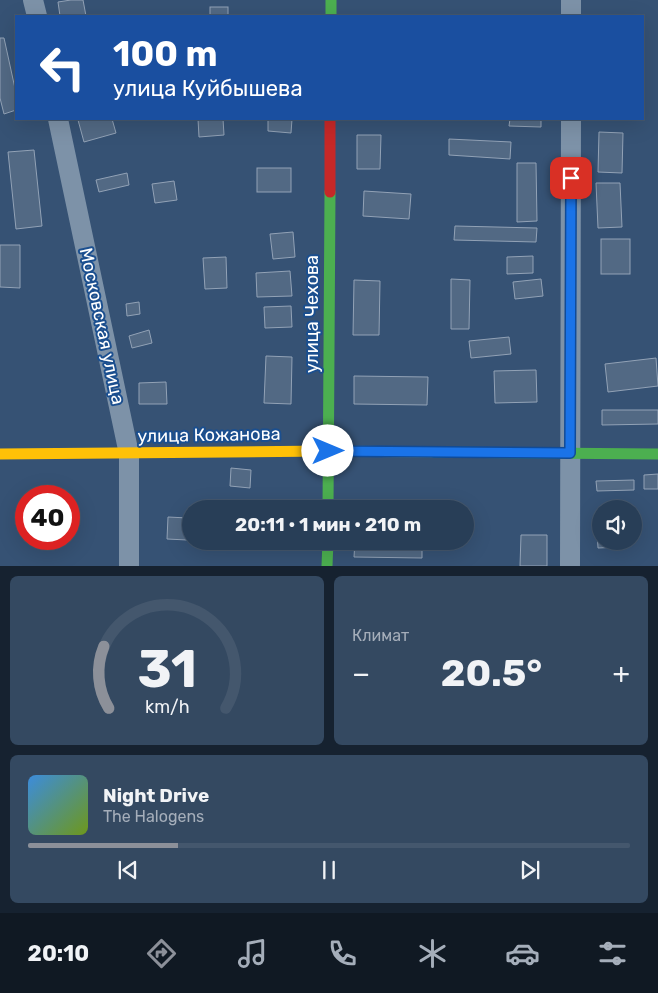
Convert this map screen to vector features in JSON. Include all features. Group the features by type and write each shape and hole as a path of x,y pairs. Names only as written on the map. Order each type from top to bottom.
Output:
{"street":[{"path":"33,0 37,15"},
{"path":"330,15 331,0"},
{"path":"571,0 571,15"},
{"name":"Московская улица","path":"58,120 129,454 128,566"},
{"name":"улица Чехова","path":"328,500 330,120"},
{"path":"570,566 571,120"},
{"name":"улица Кожанова","path":"0,454 328,451 658,454"},
{"path":"328,550 328,566"}],"building":[{"path":"83,0 86,15 60,15 58,2"},
{"path":"210,7 228,7 228,15 210,15"},
{"path":"0,38 4,38 15,88 15,110 4,114 0,98"},
{"path":"78,120 112,120 116,133 84,142"},
{"path":"198,120 223,120 224,135 199,137"},
{"path":"268,120 292,120 291,133 268,131"},
{"path":"510,120 541,120 541,127 509,126"},
{"path":"599,132 623,133 622,173 598,172"},
{"path":"357,135 381,135 380,169 357,169"},
{"path":"449,139 511,142 510,159 449,155"},
{"path":"34,150 42,226 16,229 8,152"},
{"path":"517,163 536,163 537,221 517,222"},
{"path":"257,168 291,168 291,192 257,192"},
{"path":"127,173 129,185 99,192 96,180"},
{"path":"174,181 177,200 155,203 152,184"},
{"path":"596,183 620,183 622,227 598,228"},
{"path":"364,191 411,194 409,219 363,216"},
{"path":"455,226 537,228 536,242 454,240"},
{"path":"293,232 295,257 273,259 270,234"},
{"path":"601,239 630,239 630,274 601,274"},
{"path":"0,245 20,245 20,288 0,287"},
{"path":"533,256 533,273 507,274 507,257"},
{"path":"226,257 227,288 205,289 203,258"},
{"path":"290,271 292,296 257,297 256,273"},
{"path":"451,279 470,280 469,329 451,329"},
{"path":"541,279 543,296 515,299 513,282"},
{"path":"354,280 380,281 379,335 353,335"},
{"path":"139,302 140,314 127,316 126,304"},
{"path":"291,306 292,327 265,328 264,307"},
{"path":"149,330 152,343 132,348 129,336"},
{"path":"509,337 511,354 471,358 469,341"},
{"path":"266,356 292,357 291,404 264,403"},
{"path":"656,358 658,386 608,392 605,364"},
{"path":"536,370 537,402 495,403 494,371"},
{"path":"354,376 428,377 427,405 354,404"},
{"path":"166,382 167,404 139,404 139,383"},
{"path":"602,410 658,410 658,424 602,425"},
{"path":"231,468 251,470 250,488 230,486"},
{"path":"658,474 658,489 644,489 644,475"},
{"path":"634,480 634,490 597,491 596,481"},
{"path":"168,517 182,518 182,540 167,539"},
{"path":"521,535 547,535 547,566 520,566"},
{"path":"354,550 422,550 422,558 354,557"}],"traffic: fast":[{"path":"331,0 331,15"},
{"path":"328,500 330,192"},
{"path":"431,452 658,454"},
{"path":"327,566 328,550"}],"traffic: slow":[{"path":"0,454 431,452"}],"traffic: jam":[{"path":"330,120 330,192"}],"route":[{"path":"328,451 570,453 571,178"}]}
